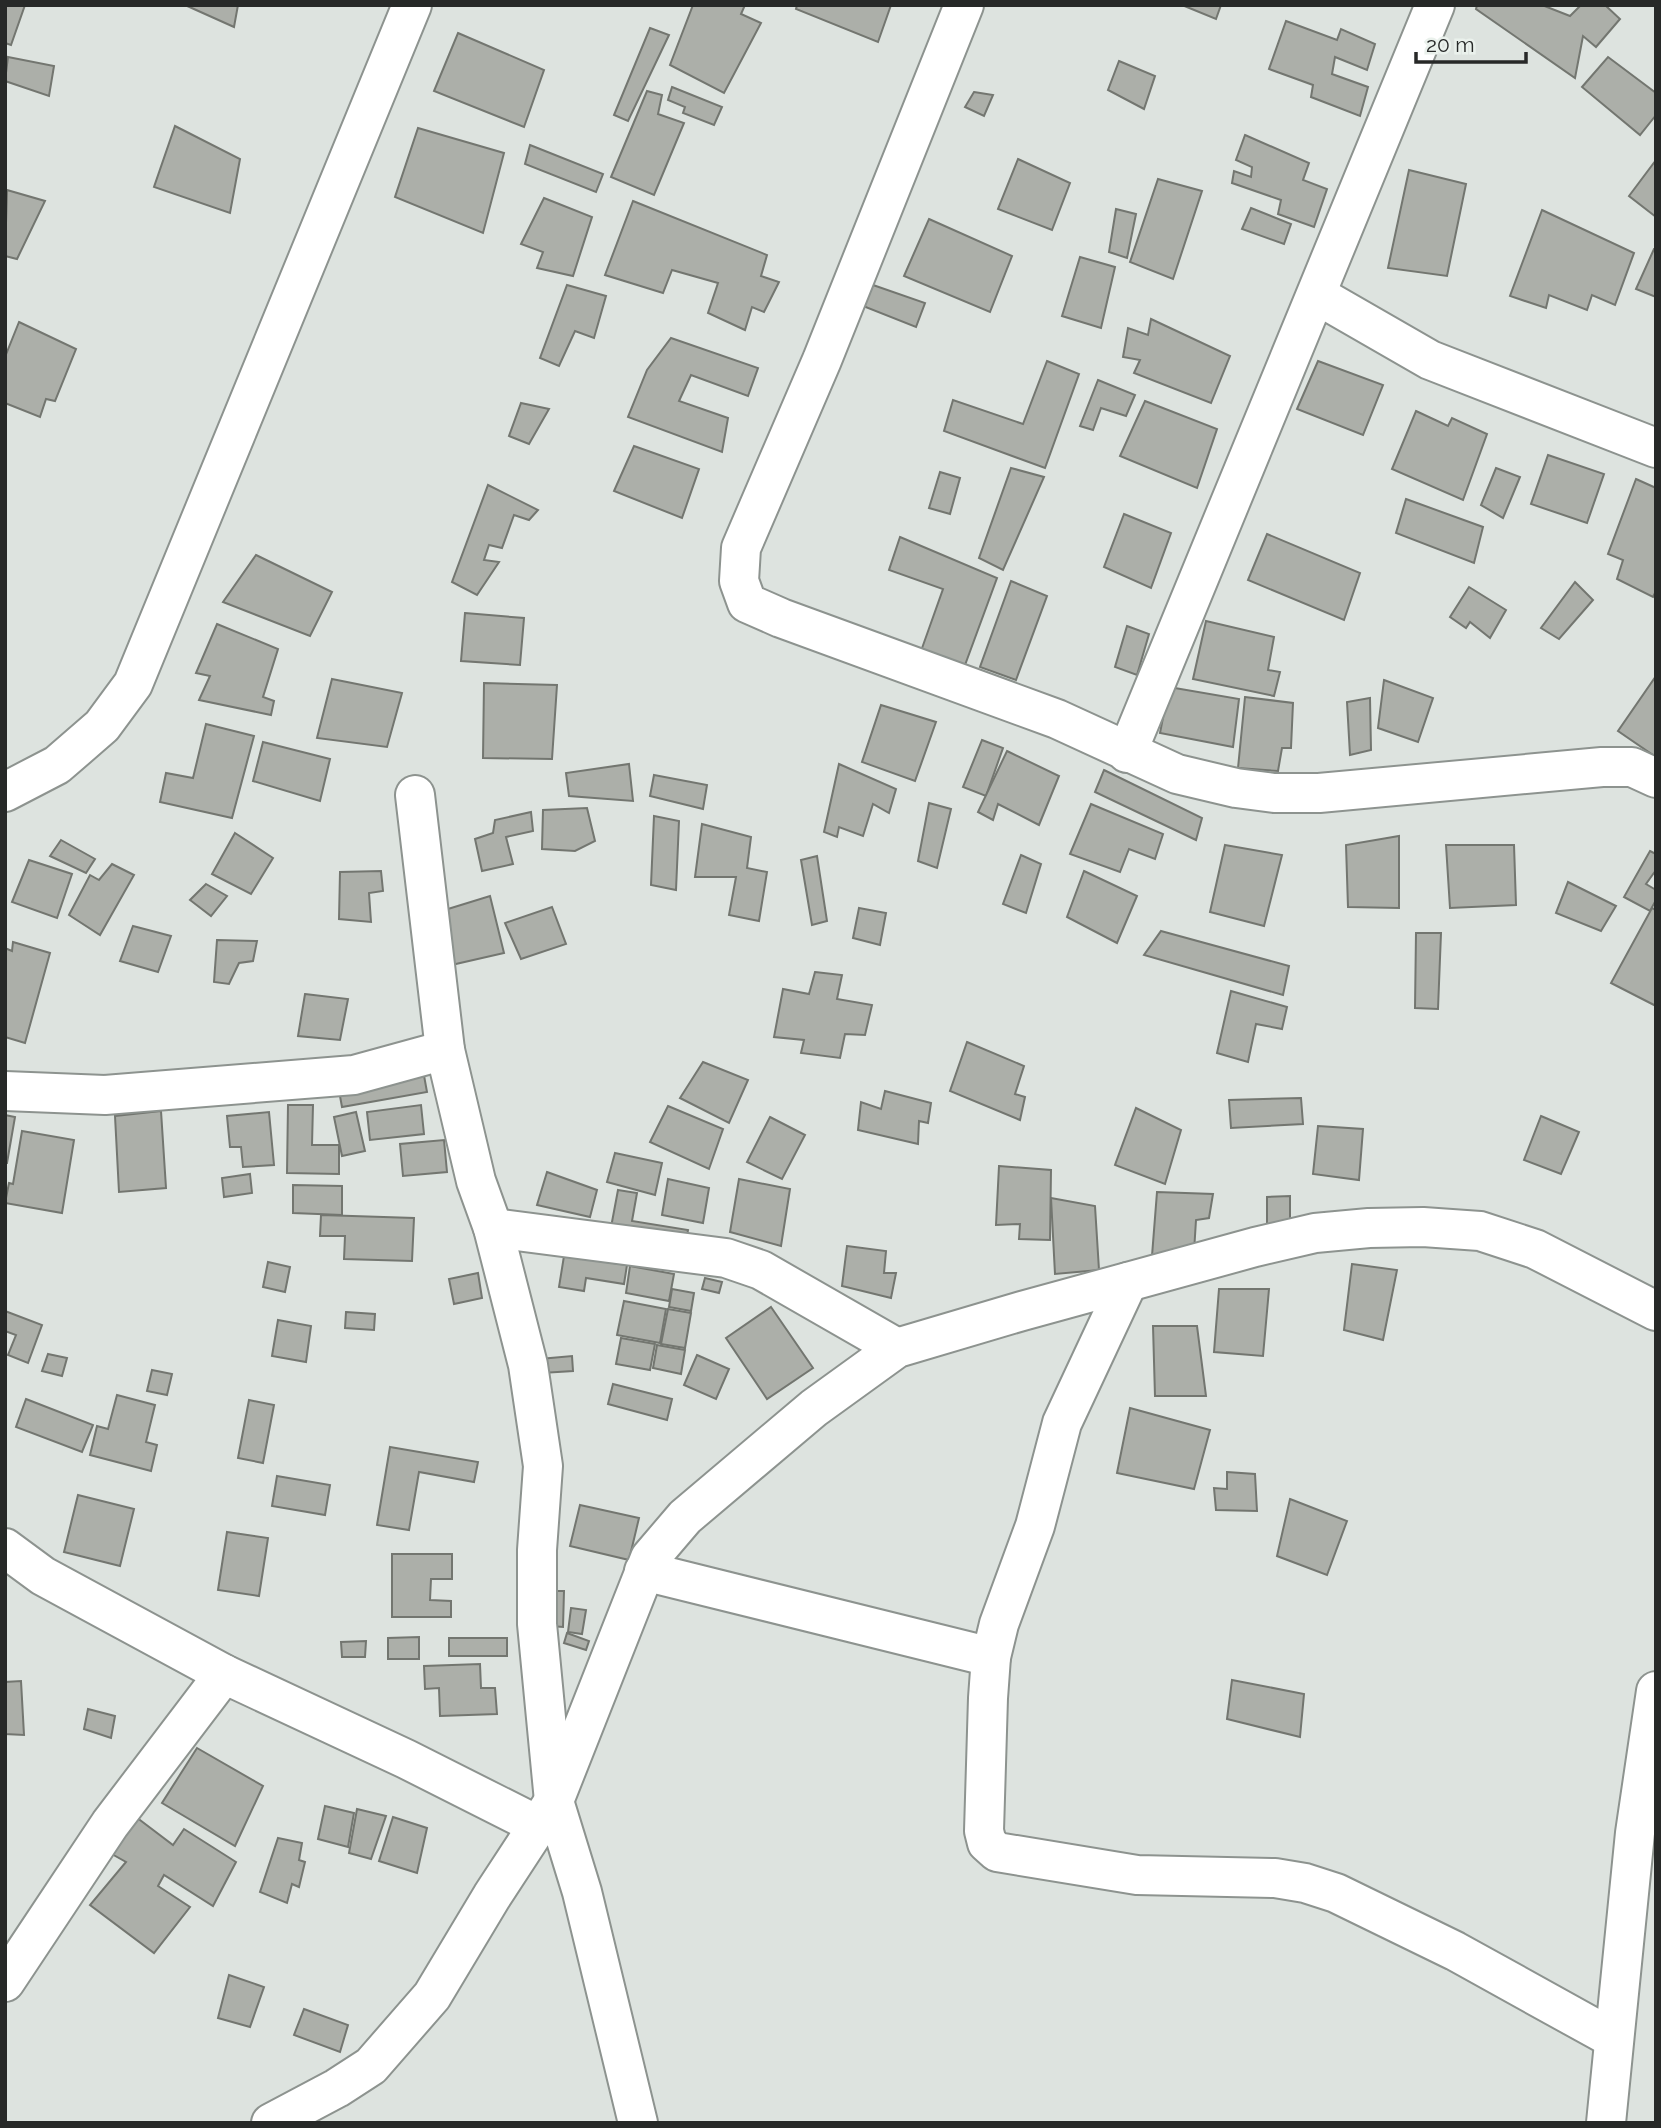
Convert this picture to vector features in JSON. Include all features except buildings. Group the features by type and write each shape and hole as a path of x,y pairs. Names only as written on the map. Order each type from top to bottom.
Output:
{"street":[{"path":"5,792 57,765 103,726 133,684 412,5"},
{"path":"964,5 822,360 741,548 739,580 747,603 781,618 1057,719 1177,774 1236,788 1274,793 1319,793 1601,767 1632,767 1656,778"},
{"path":"1127,753 1435,5"},
{"path":"1317,295 1430,360 1656,448"},
{"path":"415,795 445,1050 476,1181 492,1228 528,1365 543,1466 537,1550 537,1624 546,1813 582,1892 638,2123"},
{"path":"5,1091 105,1095 354,1075 445,1050"},
{"path":"271,2123 337,2088 371,2066 432,1996 546,1813 650,1558 684,1517 814,1408 897,1348 1128,1282 1315,1233 1423,1227 1480,1231 1535,1249 1656,1311"},
{"path":"492,1228 726,1258 773,1276 897,1348"},
{"path":"1128,1282 1062,1423 1035,1526 999,1624 991,1657 984,1831 987,1843 997,1852 1137,1875 1275,1878 1305,1883 1336,1893 1454,1951 1614,2039"},
{"path":"5,1548 43,1576 224,1674 406,1759 546,1813"},
{"path":"644,1571 991,1657"},
{"path":"5,1982 110,1824 224,1674"},
{"path":"1606,2123 1636,1833 1656,1691"}]}
